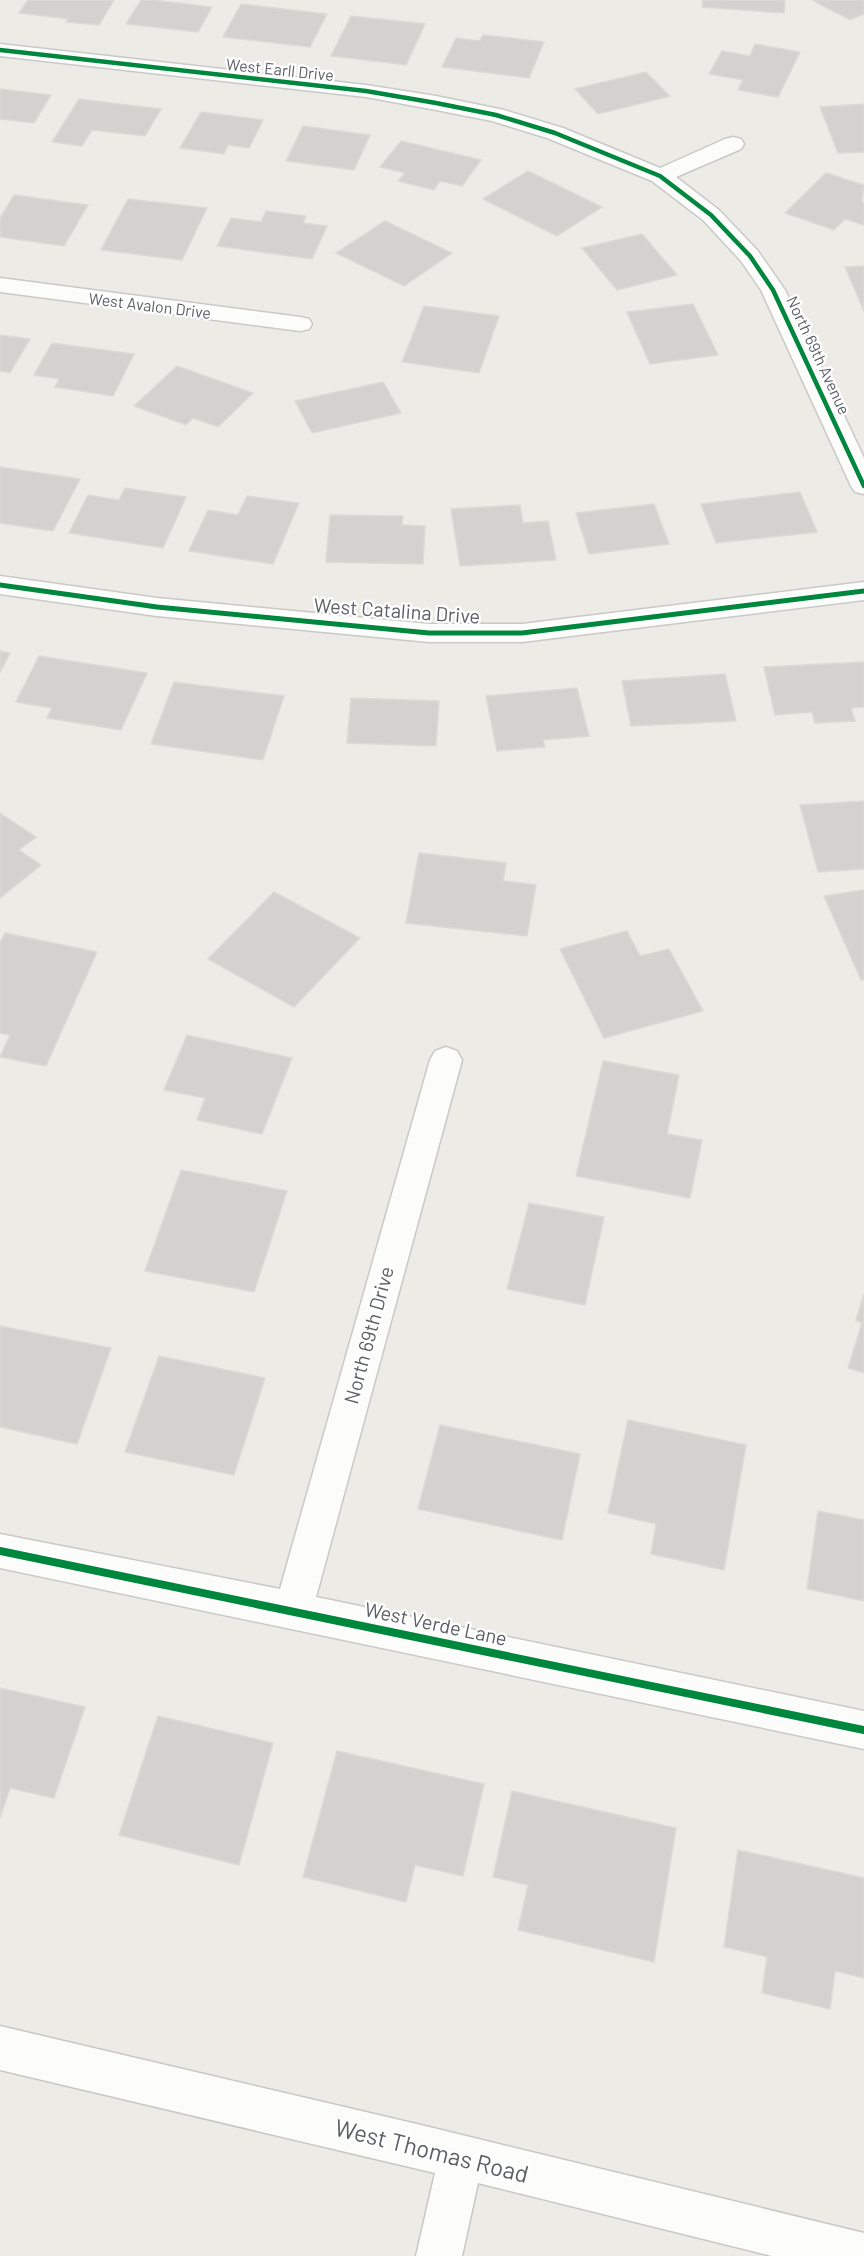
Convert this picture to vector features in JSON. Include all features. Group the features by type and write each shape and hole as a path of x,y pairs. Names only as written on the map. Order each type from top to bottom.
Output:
{"street":[{"name":"West Earll Drive","path":"0,50 366,91 496,115 555,133"},
{"name":"North 69th Avenue","path":"555,133 660,176 711,214 750,256 794,332 864,486"},
{"path":"660,176 733,144"},
{"name":"West Avalon Drive","path":"0,285 300,324"},
{"name":"West Catalina Drive","path":"0,585 157,607 429,633 522,633 864,591"},
{"name":"North 69th Drive","path":"293,1610 446,1060"},
{"name":"West Verde Lane","path":"0,1551 864,1730"},
{"name":"West Thomas Road","path":"0,2048 864,2256"},
{"path":"439,2256 460,2157"}],"building":[{"path":"28,0 114,0 99,25 66,22 68,19 19,13"},
{"path":"141,0 212,7 198,32 126,24"},
{"path":"703,0 785,0 784,13 702,7"},
{"path":"812,0 864,0 864,14 850,20"},
{"path":"241,4 327,14 310,47 223,37"},
{"path":"351,16 425,24 406,65 331,56"},
{"path":"483,35 544,42 529,78 442,67 456,38 480,41"},
{"path":"755,44 800,52 778,97 738,90 743,80 709,74 722,51 750,56"},
{"path":"646,72 670,96 598,114 575,89"},
{"path":"0,89 51,95 34,123 0,119"},
{"path":"79,99 161,109 145,136 92,130 82,146 52,142"},
{"path":"864,104 864,152 838,153 820,107"},
{"path":"201,112 263,120 249,148 228,145 224,154 180,148"},
{"path":"303,126 370,135 354,170 286,161"},
{"path":"401,141 481,160 462,186 440,181 434,190 398,181 405,173 380,167"},
{"path":"528,171 602,207 557,236 483,199"},
{"path":"826,173 864,185 862,202 864,203 864,225 845,219 834,230 785,213"},
{"path":"14,195 88,205 64,246 0,237 0,218"},
{"path":"128,199 207,208 182,260 101,250"},
{"path":"266,211 306,216 303,223 327,226 312,259 217,246 231,218 261,222"},
{"path":"385,221 452,253 404,286 336,253"},
{"path":"642,234 677,275 617,290 582,248"},
{"path":"864,266 864,311 845,267"},
{"path":"693,304 718,355 650,364 627,312"},
{"path":"424,306 499,316 479,373 402,362"},
{"path":"0,335 30,339 10,373 0,371"},
{"path":"52,343 134,354 113,396 55,387 59,379 34,375"},
{"path":"177,366 253,393 218,427 193,418 186,425 134,406"},
{"path":"383,382 401,413 312,433 295,401"},
{"path":"0,467 80,479 53,531 0,523"},
{"path":"125,488 186,497 163,548 69,533 88,495 119,500"},
{"path":"800,492 817,532 716,543 701,504"},
{"path":"247,496 299,503 273,564 189,551 208,510 238,515"},
{"path":"654,504 669,544 589,554 576,513"},
{"path":"520,505 523,523 548,521 556,560 460,566 451,509"},
{"path":"330,515 403,516 402,525 425,526 423,564 326,562"},
{"path":"0,651 10,653 0,673"},
{"path":"39,656 147,673 121,730 47,718 52,708 16,702"},
{"path":"864,662 864,707 851,708 855,721 815,723 812,712 775,715 764,667"},
{"path":"725,674 736,721 631,726 622,681"},
{"path":"174,682 284,696 263,760 151,744"},
{"path":"577,688 589,736 543,740 545,747 497,751 486,696"},
{"path":"351,698 439,701 436,746 347,743"},
{"path":"864,801 864,869 818,872 800,805"},
{"path":"0,813 36,837 19,850 41,865 0,898"},
{"path":"419,853 506,863 503,881 536,885 527,936 406,923"},
{"path":"864,890 864,980 861,980 824,896"},
{"path":"274,892 360,938 294,1007 208,959"},
{"path":"627,931 640,956 669,949 703,1011 604,1038 560,949"},
{"path":"5,933 97,952 46,1066 0,1057 10,1035 0,1033 0,943"},
{"path":"187,1035 292,1058 262,1134 197,1120 205,1098 164,1090"},
{"path":"603,1061 679,1075 667,1134 702,1140 690,1198 576,1176"},
{"path":"181,1170 287,1191 254,1292 145,1271"},
{"path":"529,1203 604,1217 585,1305 507,1289"},
{"path":"864,1294 864,1373 848,1368 862,1323 856,1320"},
{"path":"0,1326 111,1348 77,1444 0,1427"},
{"path":"159,1356 265,1378 234,1475 125,1452"},
{"path":"628,1420 746,1445 724,1570 651,1554 656,1524 608,1513"},
{"path":"440,1425 580,1454 562,1540 418,1509"},
{"path":"818,1511 864,1520 864,1601 807,1589"},
{"path":"0,1688 85,1707 54,1798 10,1788 0,1818"},
{"path":"158,1716 273,1743 239,1865 119,1835"},
{"path":"337,1751 484,1784 463,1876 415,1865 406,1902 303,1877"},
{"path":"512,1791 676,1828 654,1962 518,1930 528,1885 493,1877"},
{"path":"738,1850 864,1878 864,1978 835,1971 830,2009 762,1993 767,1957 724,1947"}],"cycle path":[{"path":"0,50 366,91 436,103 496,115 555,133 660,176 711,215 750,256 773,290 864,486"},
{"path":"0,585 157,607 429,633 522,633 864,591"},
{"path":"0,1551 864,1730"}]}
